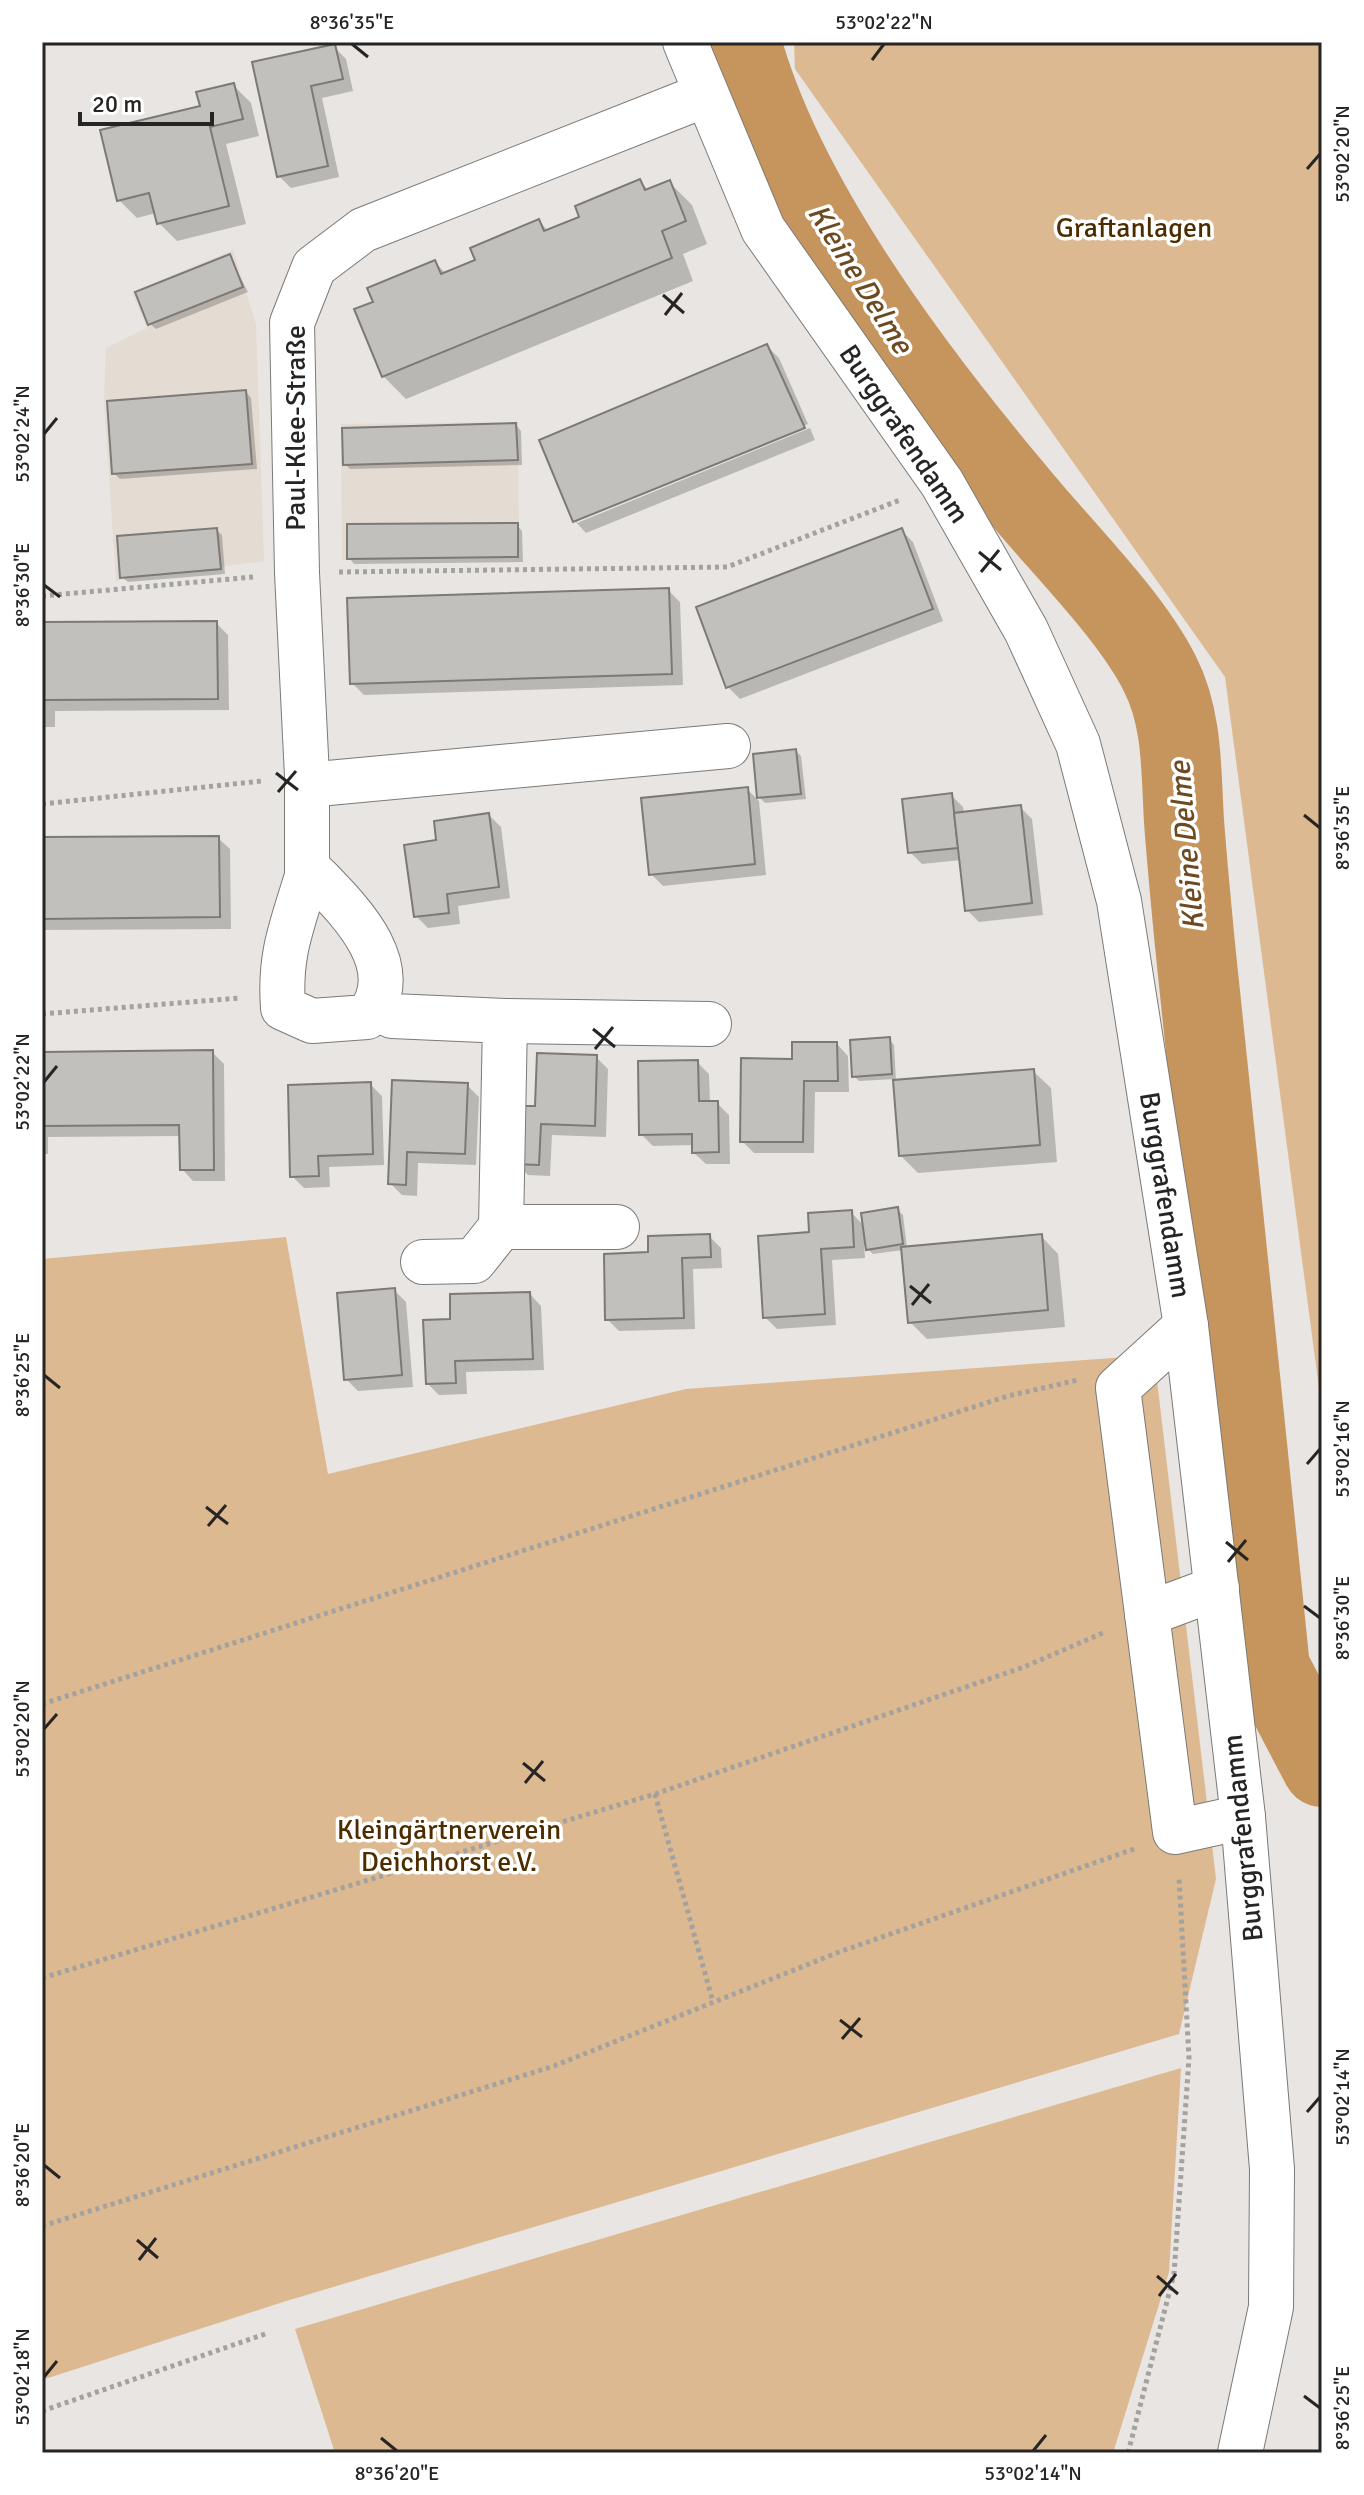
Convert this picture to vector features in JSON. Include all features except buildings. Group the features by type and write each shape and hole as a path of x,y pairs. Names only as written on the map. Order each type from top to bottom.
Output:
{"street":[{"name":"Burggrafendamm","path":"685,42 763,229 942,483 1026,630 1078,744 1119,901 1186,1326 1243,1817 1272,2169 1271,2307 1240,2453"},
{"name":"Paul-Klee-Straße","path":"283,998 281,975 288,928 307,876 307,781 297,573 292,323 314,267 363,230 705,95"},
{"path":"307,781 728,746"},
{"path":"283,998 283,1008 312,1021 367,1017 376,1006 380,977 378,955 349,911 316,876 307,876"},
{"path":"376,1006 392,1016 709,1024"},
{"path":"423,1262 474,1261 501,1227 505,1021"},
{"path":"501,1227 617,1227"},
{"path":"1186,1326 1118,1388 1175,1832 1243,1817"},
{"path":"1147,1614 1217,1588"}],"path":[{"path":"42,596 297,573 727,567 942,483"},
{"path":"42,804 307,781"},
{"path":"42,1014 231,997 283,998"},
{"path":"42,1704 1008,1396 1072,1379 1118,1388"},
{"path":"42,1978 655,1794 1024,1667 1147,1614"},
{"path":"655,1794 713,2002"},
{"path":"42,2226 554,2066 839,1952 1175,1832 1189,2058 1175,2258 1128,2453"},
{"path":"42,2411 268,2333"}],"shaded area":[{"path":"233,250 256,324 264,561 116,581 104,400 106,348 147,328 132,292"},
{"path":"518,422 519,558 342,560 341,424"}],"green space":[{"name":"Graftanlagen","path":"794,42 1322,42 1322,1411 1225,677 795,69"},
{"name":"Kleingärtnerverein Deichhorst e.V.","path":"286,1237 328,1474 686,1389 1154,1355 1216,1879 1179,2034 283,2302 42,2380 42,1259"},
{"path":"1181,2068 1169,2272 1113,2453 335,2453 295,2329"}],"waterway":[{"name":"Kleine Delme","path":"741,42 761,101 787,161 856,280 895,338 977,445 1131,628 1168,691 1180,746 1195,945 1270,1668 1322,1767"}]}
